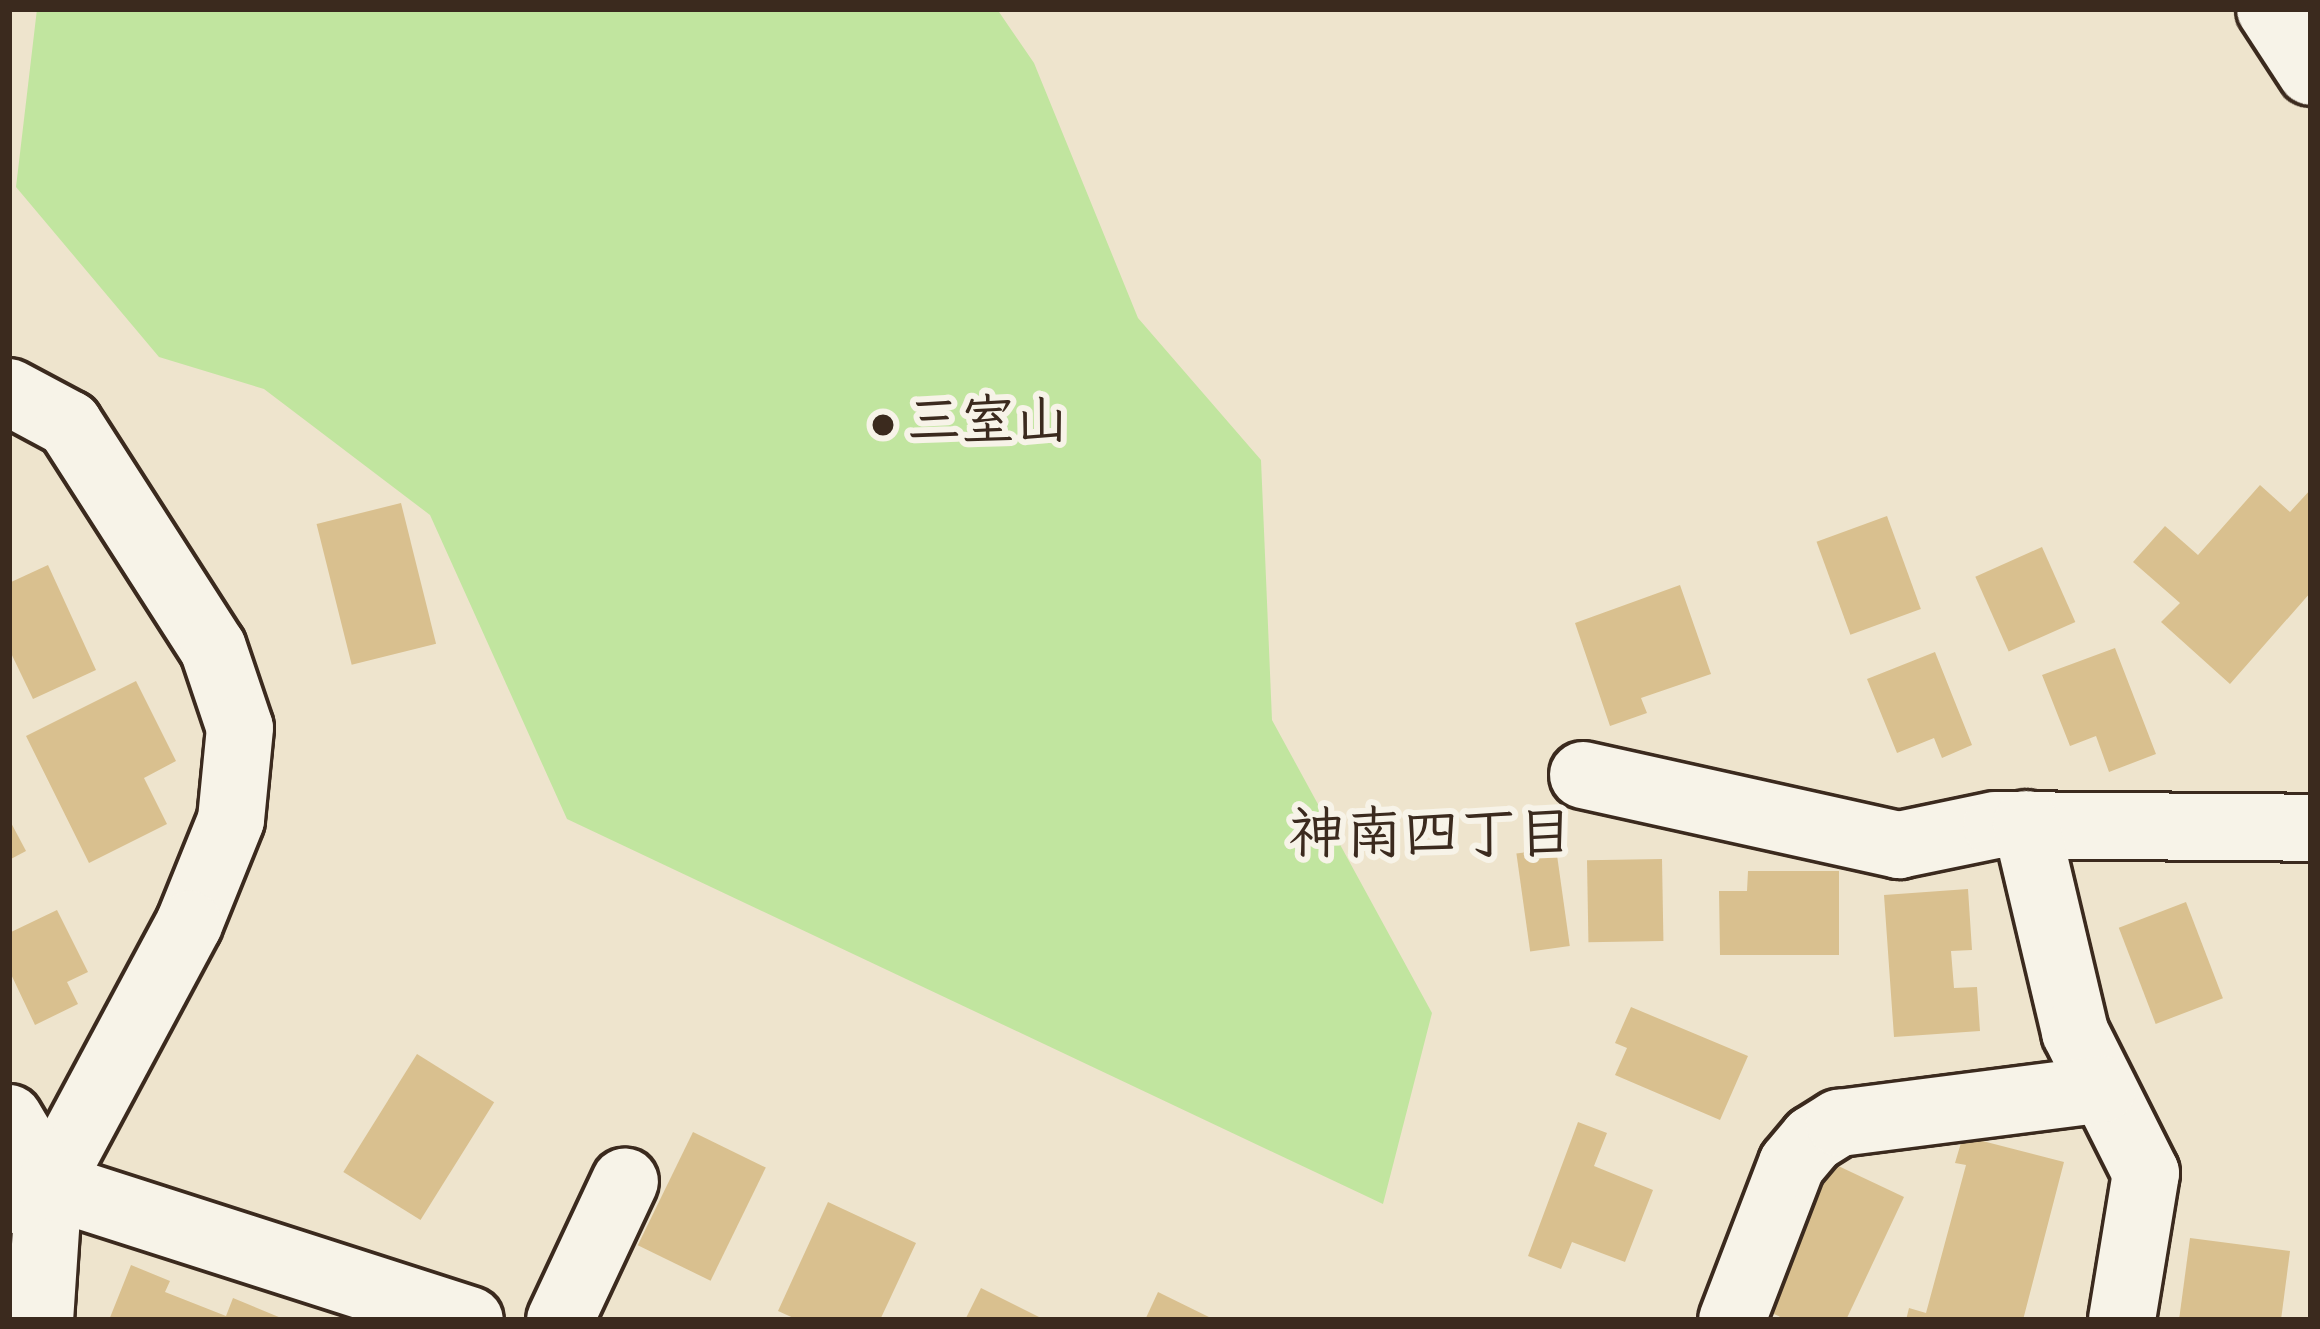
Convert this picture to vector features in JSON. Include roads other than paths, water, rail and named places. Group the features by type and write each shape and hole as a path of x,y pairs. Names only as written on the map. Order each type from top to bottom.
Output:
{"street":[{"path":"2270,9 2311,72"},
{"path":"9,392 69,424 213,648 240,728 231,820 189,924 29,1193"},
{"path":"1583,775 1899,845 2026,824 2311,828"},
{"path":"2026,824 2075,1032 2146,1173 2122,1320"},
{"path":"1732,1320 1792,1164 1813,1139 1839,1123 2104,1089"},
{"path":"9,1118 29,1193 40,1320"},
{"path":"560,1320 625,1181"},
{"path":"29,1193 470,1320"}],"place":[{"name":"三室山","path":"883,425"}],"district":[{"name":"神南四丁目","path":"1431,839"}]}
